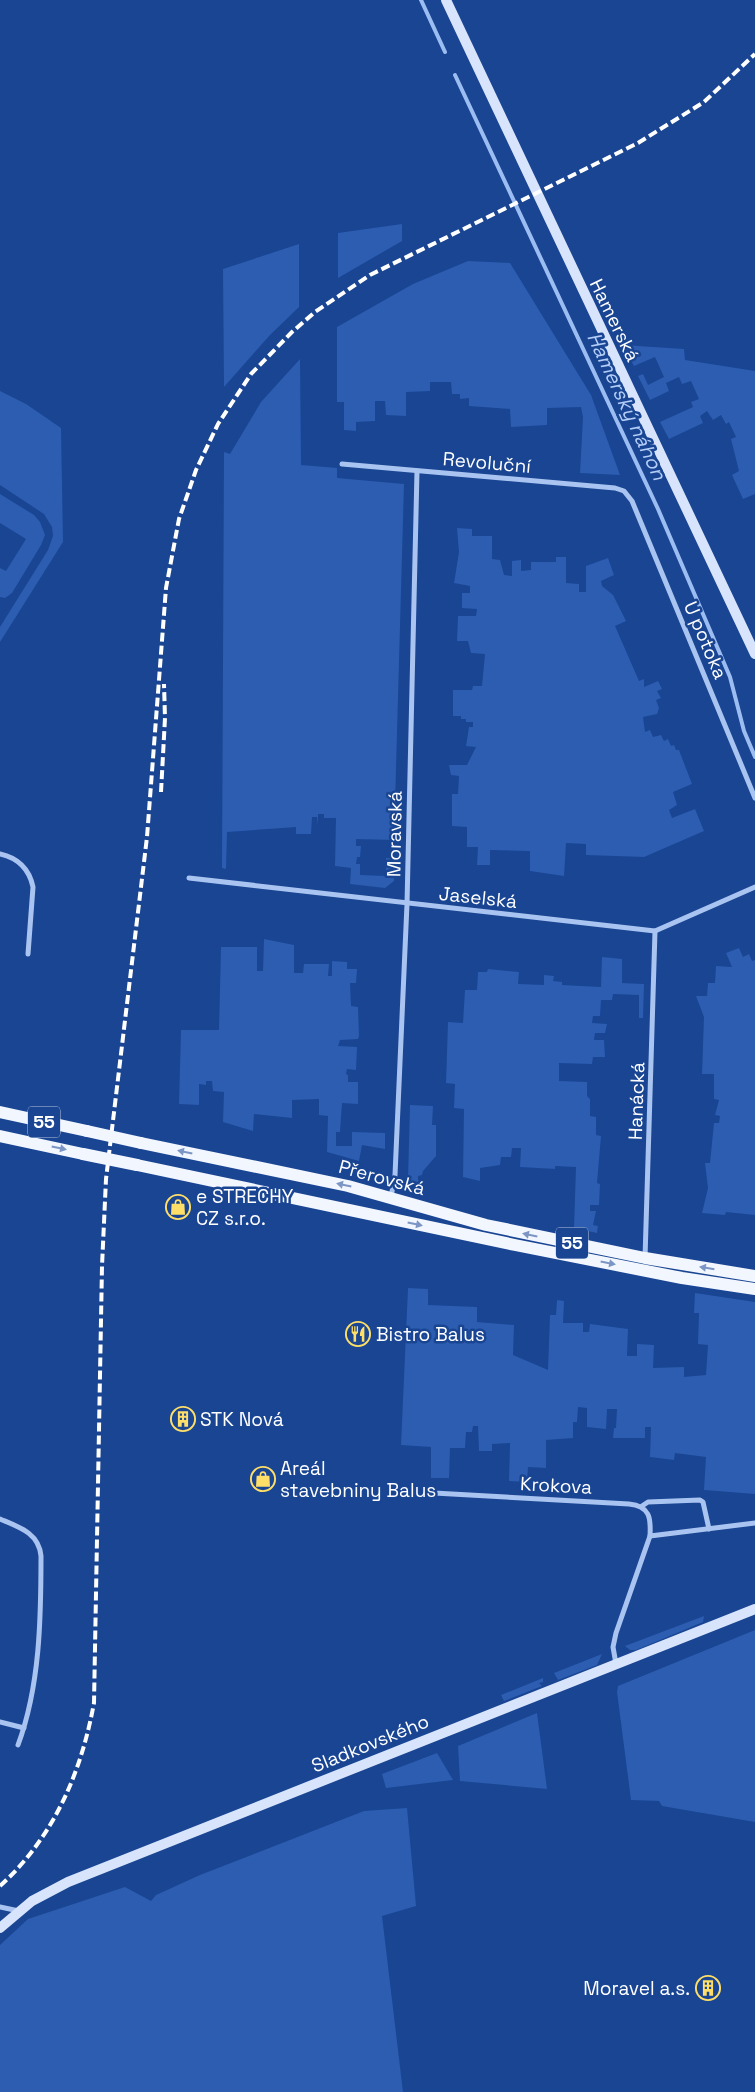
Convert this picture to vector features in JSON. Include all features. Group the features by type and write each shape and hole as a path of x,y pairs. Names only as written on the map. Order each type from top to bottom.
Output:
{"main road":[{"name":"Přerovská","path":"0,1112 348,1186 486,1225 755,1289"},
{"name":"Přerovská","path":"0,1136 137,1165 644,1264 755,1276"}],"street":[{"name":"Hamerská","path":"446,0 755,654"},
{"name":"Revoluční","path":"342,464 615,488 628,494"},
{"name":"Moravská","path":"391,1197 395,1175 407,904 417,472"},
{"name":"U potoka","path":"628,494 755,798"},
{"path":"0,854 15,858 28,871 31,878 33,887 28,954"},
{"name":"Jaselská","path":"189,878 655,931 755,887"},
{"name":"Hanácká","path":"644,1264 655,931"},
{"name":"Krokova","path":"434,1493 642,1506 648,1502 700,1500 703,1502 709,1529"},
{"path":"616,1664 613,1647 616,1633 650,1536 650,1513 642,1506"},
{"path":"0,1519 28,1532 40,1548 34,1681 24,1728 18,1745"},
{"path":"650,1536 755,1523"},
{"name":"Sladkovského","path":"0,1928 19,1911 46,1892 68,1882 755,1609"},
{"path":"0,1722 24,1728"},
{"path":"0,1907 19,1911"}],"shaded area":[{"path":"402,224 402,241 338,278 338,233"},
{"path":"299,244 299,307 270,335 224,387 223,269"},
{"path":"468,261 510,263 591,395 620,475 580,473 583,417 581,407 547,408 547,425 511,427 510,409 469,406 469,398 460,399 460,394 452,394 451,382 430,382 430,391 406,392 406,416 386,415 385,401 375,401 375,421 356,422 356,431 344,430 344,402 337,402 337,327 413,284"},
{"path":"623,345 684,349 685,360 755,371 755,494 743,499 732,475 739,471 731,439 736,437 729,422 726,424 721,415 713,420 707,411 700,416 703,423 669,439 660,422 693,407 691,402 699,399 691,381 682,384 679,377 666,383 669,391 650,400 638,376 643,374 648,385 664,377 655,357 634,366"},
{"path":"300,359 301,465 337,468 337,478 404,484 394,840 356,839 356,846 361,846 360,857 357,857 356,864 360,864 360,875 386,876 386,858 394,858 394,881 385,888 350,884 351,868 335,866 336,818 324,818 324,814 318,814 318,825 317,817 312,817 311,834 296,834 296,827 227,832 226,869 222,868 224,452 230,454 261,402"},
{"path":"0,391 26,404 61,428 63,542 0,642 0,627 48,550 53,536 52,527 44,514 0,485"},
{"path":"0,494 34,515 40,522 45,535 12,593 5,598 0,597 0,568 6,571 26,539 0,523"},
{"path":"457,528 472,529 472,536 492,536 492,559 500,560 504,575 512,576 512,561 521,560 521,571 531,570 531,562 556,562 556,557 566,557 566,583 579,584 579,592 586,592 586,566 608,558 614,575 601,581 602,586 613,595 626,621 615,626 639,681 644,679 644,687 658,681 662,689 657,691 661,698 656,700 659,708 657,714 643,717 645,732 650,730 653,737 661,735 664,741 668,739 671,746 674,745 676,750 679,750 692,784 673,792 677,805 669,810 672,818 695,809 704,831 644,857 586,855 586,844 566,843 564,876 530,871 530,851 490,850 490,865 477,865 478,847 467,847 467,827 452,826 452,794 458,794 459,776 451,775 449,765 467,765 476,747 466,746 469,727 473,727 473,722 466,722 466,719 461,719 461,716 453,716 453,690 472,690 473,686 482,686 485,654 471,653 468,641 457,641 458,616 476,616 477,609 462,608 462,593 470,593 470,586 454,583 459,552"},
{"path":"264,939 294,945 294,973 303,973 304,964 329,964 328,976 332,976 332,961 347,962 347,969 357,969 356,983 350,983 351,1006 358,1007 359,1036 358,1039 340,1040 338,1046 357,1047 356,1070 347,1069 346,1074 348,1075 348,1082 358,1082 358,1104 342,1103 340,1132 336,1132 336,1146 352,1146 352,1132 385,1133 385,1149 362,1145 359,1161 327,1152 328,1116 319,1115 319,1099 292,1100 292,1118 254,1114 253,1131 223,1122 224,1092 213,1091 212,1081 206,1081 206,1085 199,1084 199,1105 179,1104 181,1030 219,1030 221,947 257,947 257,971 263,971"},
{"path":"739,948 743,957 749,954 752,961 755,960 755,1215 726,1212 725,1215 702,1213 708,1188 705,1163 710,1163 714,1123 719,1123 720,1116 715,1115 719,1100 714,1099 714,1074 702,1074 704,1017 696,996 707,996 708,983 715,983 716,966 732,967 726,953"},
{"path":"602,957 622,959 622,983 644,984 643,1018 639,1018 639,995 613,994 612,1000 601,1000 600,1016 593,1016 592,1023 607,1024 605,1033 595,1033 594,1040 604,1040 605,1057 593,1057 592,1064 559,1063 559,1081 587,1082 590,1116 596,1117 596,1135 601,1136 597,1183 600,1184 599,1205 590,1205 590,1211 596,1211 593,1225 598,1226 597,1233 574,1228 576,1167 555,1166 555,1169 520,1167 521,1148 512,1148 511,1157 501,1157 500,1165 480,1168 480,1181 463,1177 464,1109 454,1108 455,1084 446,1083 448,1022 463,1023 465,990 477,990 478,972 487,972 488,969 519,972 518,984 544,985 544,975 554,976 553,981 562,982 562,985 601,987"},
{"path":"410,1105 433,1106 432,1125 436,1125 436,1156 423,1171 422,1175 418,1176 418,1180 422,1181 422,1190 413,1187 408,1179"},
{"path":"408,1288 428,1289 428,1305 477,1307 477,1322 514,1325 513,1355 548,1370 550,1315 556,1315 557,1300 564,1301 563,1323 583,1323 583,1332 589,1332 590,1324 628,1329 627,1356 637,1356 637,1344 654,1345 653,1368 684,1367 684,1377 706,1375 708,1345 698,1344 699,1313 694,1313 695,1293 755,1302 755,1494 704,1490 706,1457 675,1453 674,1460 650,1457 651,1427 645,1427 645,1438 613,1438 614,1428 616,1428 617,1409 607,1409 606,1429 587,1427 587,1408 578,1407 577,1422 573,1422 573,1438 546,1440 546,1468 528,1467 527,1482 509,1481 510,1443 492,1444 492,1451 479,1451 478,1426 473,1426 472,1432 466,1432 465,1448 450,1448 449,1478 431,1478 431,1447 401,1445"},
{"path":"704,1616 703,1622 636,1650 630,1650 625,1646"},
{"path":"755,1630 755,1822 662,1806 659,1801 631,1800 617,1692 618,1686"},
{"path":"602,1654 597,1665 558,1680 554,1673"},
{"path":"543,1678 543,1682 539,1683 542,1686 504,1701 501,1695"},
{"path":"537,1713 547,1789 460,1781 458,1746"},
{"path":"437,1753 453,1780 386,1788 382,1774"},
{"path":"407,1808 416,1906 382,1916 403,2092 0,2092 0,1945 28,1919 125,1887 151,1901 156,1895 200,1875 364,1811"}],"waterway":[{"name":"Hamerský náhon","path":"421,0 445,52"},
{"name":"Hamerský náhon","path":"455,75 658,509 730,677 744,731 755,757"}],"railway":[{"path":"0,1886 36,1847 62,1802 73,1779 94,1703 102,1266 106,1179 147,837 166,588 179,519 196,470 218,424 251,374 292,332 315,312 370,275 638,143 704,102 755,54"},
{"path":"161,792 165,718 164,684"}],"place":[{"name":"e STRECHY CZ s.r.o.","path":"178,1207"},
{"name":"Bistro Balus","path":"358,1334"},
{"name":"STK Nová","path":"183,1419"},
{"name":"Areál stavebniny Balus","path":"263,1479"},
{"name":"Moravel a.s.","path":"708,1988"}]}
